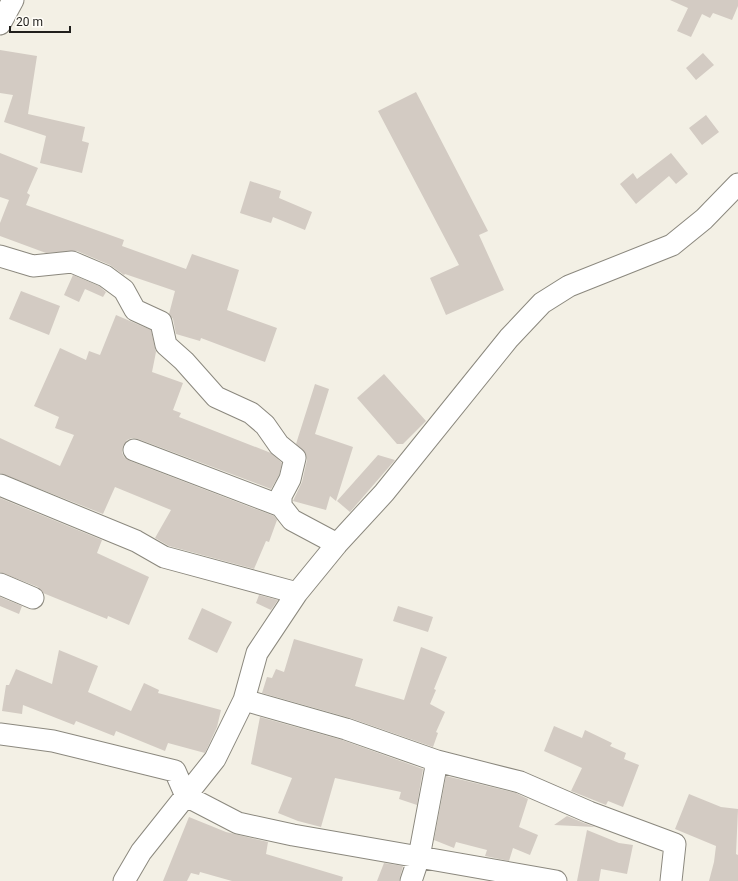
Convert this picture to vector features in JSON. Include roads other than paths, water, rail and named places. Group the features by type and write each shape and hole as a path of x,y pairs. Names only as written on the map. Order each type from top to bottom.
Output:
{"street":[{"path":"0,24 13,0"},
{"path":"124,881 141,852 215,759 244,700 257,653 297,593 337,544 384,493 509,338 542,303 569,286 672,245 704,219 738,184"},
{"path":"0,256 33,266 72,262 105,276 124,290 135,310 161,322 166,345 184,361 216,397 251,413 265,425 279,445 295,458 290,479 281,496 280,506"},
{"path":"134,450 280,506 292,520 337,544"},
{"path":"0,485 136,541 164,557 297,593"},
{"path":"0,584 33,598"},
{"path":"244,700 346,729 437,761 520,782 589,812 675,844 671,881"},
{"path":"0,734 53,741 175,770 186,796 238,823 293,835 556,881"},
{"path":"411,881 419,857 437,761"}]}
